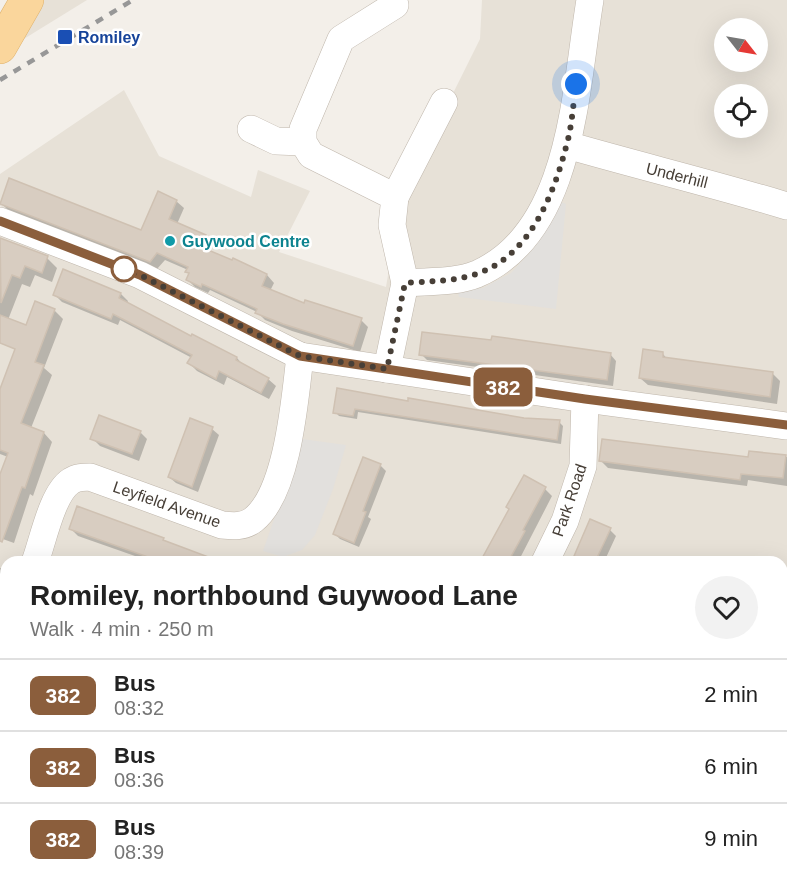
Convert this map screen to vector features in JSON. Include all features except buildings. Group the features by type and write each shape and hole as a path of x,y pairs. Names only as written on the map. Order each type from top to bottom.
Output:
{"main road":[{"path":"0,47 27,0"}],"street":[{"path":"405,283 442,282 476,275 503,260 523,241 551,196 567,145 590,0"},
{"path":"395,5 341,39 303,129 303,142 312,155 395,197"},
{"path":"387,369 405,283 392,225 395,197 444,102"},
{"path":"251,129 276,141 303,142"},
{"name":"Underhill","path":"567,145 700,180 787,206"},
{"path":"0,220 140,275 300,356 585,399 787,426"},
{"name":"Leyfield Avenue","path":"37,556 57,499 63,488 72,480 80,477 90,477 222,525 241,525 252,521 268,501 283,463 290,437 300,356"},
{"name":"Park Road","path":"548,556 565,521 583,466 585,399"}],"shaded area":[{"path":"41,0 87,0 14,45"},
{"path":"482,0 787,0 787,413 297,347 153,272 0,206 0,174 124,90 159,156 251,197 258,170 310,191 279,252 386,287 401,198 480,39"},
{"path":"561,202 566,204 556,309 459,297 458,292 483,288 511,273 534,248"},
{"path":"0,227 141,285 290,361 787,434 787,556 0,556"},
{"path":"302,439 346,445 333,489 315,535 302,550 286,556 263,551"}],"railway":[{"path":"0,80 133,0"}],"bus line":[{"name":"382","path":"0,221 140,275 300,356 585,399 787,425"}],"place":[{"name":"Romiley","path":"65,37"},
{"name":"Guywood Centre","path":"170,241"}],"route":[{"path":"124,269 300,356 387,369 405,283 442,282 476,275 503,260 523,241 551,196 567,145 576,84"}]}
